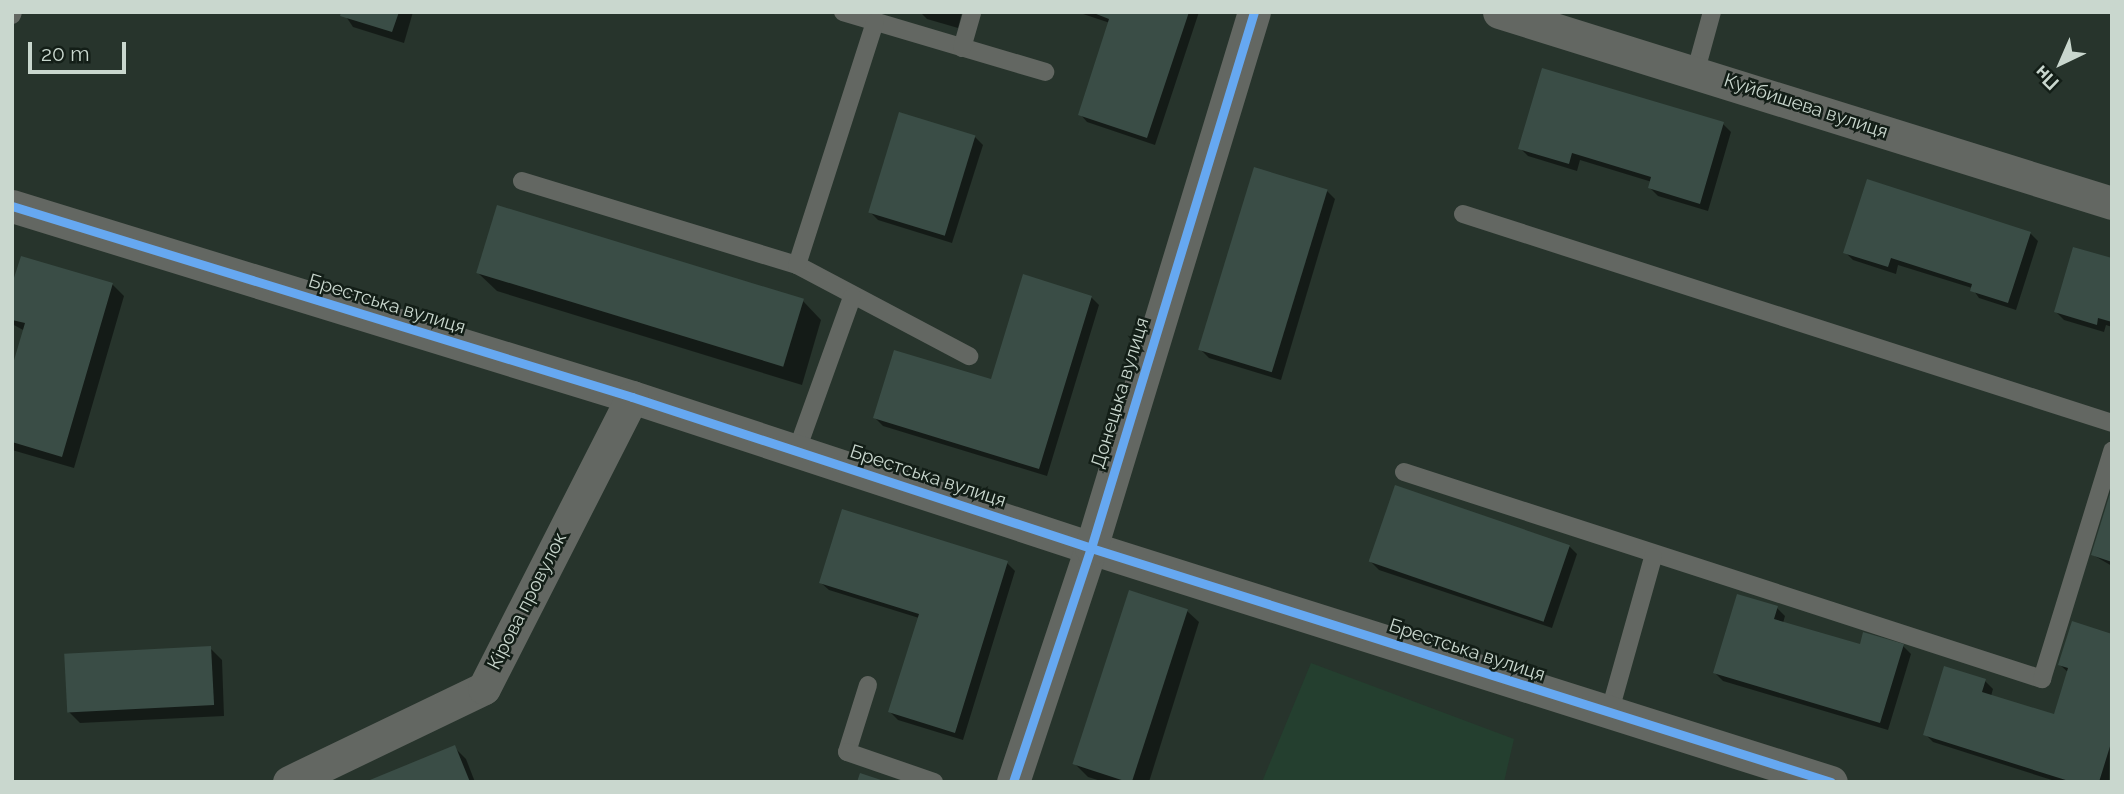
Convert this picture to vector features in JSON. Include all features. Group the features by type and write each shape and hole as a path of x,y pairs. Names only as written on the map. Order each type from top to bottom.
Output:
{"street":[{"name":"Донецька вулиця","path":"1013,782 1091,548 1254,12"},
{"name":"Куйбишева вулиця","path":"1499,12 1696,70 2112,204"},
{"name":"Брестська вулиця","path":"14,213 632,397 1091,548 1831,782"},
{"name":"Кірова провулок","path":"289,782 484,688 632,397"}],"lane":[{"path":"843,12 1045,72"},
{"path":"962,48 972,12"},
{"path":"1696,70 1712,12"},
{"path":"797,265 875,22"},
{"path":"522,180 797,265 852,297 969,356"},
{"path":"1463,214 2112,423"},
{"path":"797,450 852,297"},
{"path":"1404,472 1654,556 2042,679 2112,451"},
{"path":"1609,714 1654,556"},
{"path":"868,685 848,752 934,782"}],"shaded area":[{"path":"1311,663 1514,739 1504,782 1262,782"}],"building":[{"path":"341,12 399,12 392,32 340,16"},
{"path":"1091,12 1189,12 1147,138 1078,115 1109,19"},
{"path":"1542,68 1724,122 1700,204 1648,188 1651,177 1572,153 1569,164 1518,149"},
{"path":"899,112 976,135 945,236 868,212"},
{"path":"1254,167 1328,190 1272,372 1198,350"},
{"path":"1867,179 2031,232 2008,303 1970,291 1972,284 1891,258 1888,267 1843,253"},
{"path":"497,205 804,299 783,367 476,273"},
{"path":"2073,247 2112,258 2112,322 2098,318 2097,325 2054,312"},
{"path":"21,256 113,283 62,457 12,442 12,367 25,323 12,320 12,284"},
{"path":"1023,274 1092,296 1039,469 873,418 894,350 991,379"},
{"path":"1395,485 1570,545 1544,622 1369,562"},
{"path":"2112,490 2112,562 2091,555"},
{"path":"842,509 1008,561 955,733 888,712 919,614 819,583"},
{"path":"1129,590 1188,609 1132,782 1072,764"},
{"path":"1737,594 1778,606 1774,619 1860,644 1863,632 1904,644 1880,723 1713,673"},
{"path":"2072,621 2112,634 2112,740 2099,782 2072,782 1923,735 1944,666 1986,679 1982,692 2054,714 2068,668 2058,665"},
{"path":"211,646 214,705 67,713 64,654"},
{"path":"455,745 470,782 365,782"},
{"path":"860,773 884,781 884,782 857,782"}],"cycle path":[{"path":"1013,782 1091,548 1254,12"},
{"path":"12,206 632,397 1091,548 1831,782"}]}
